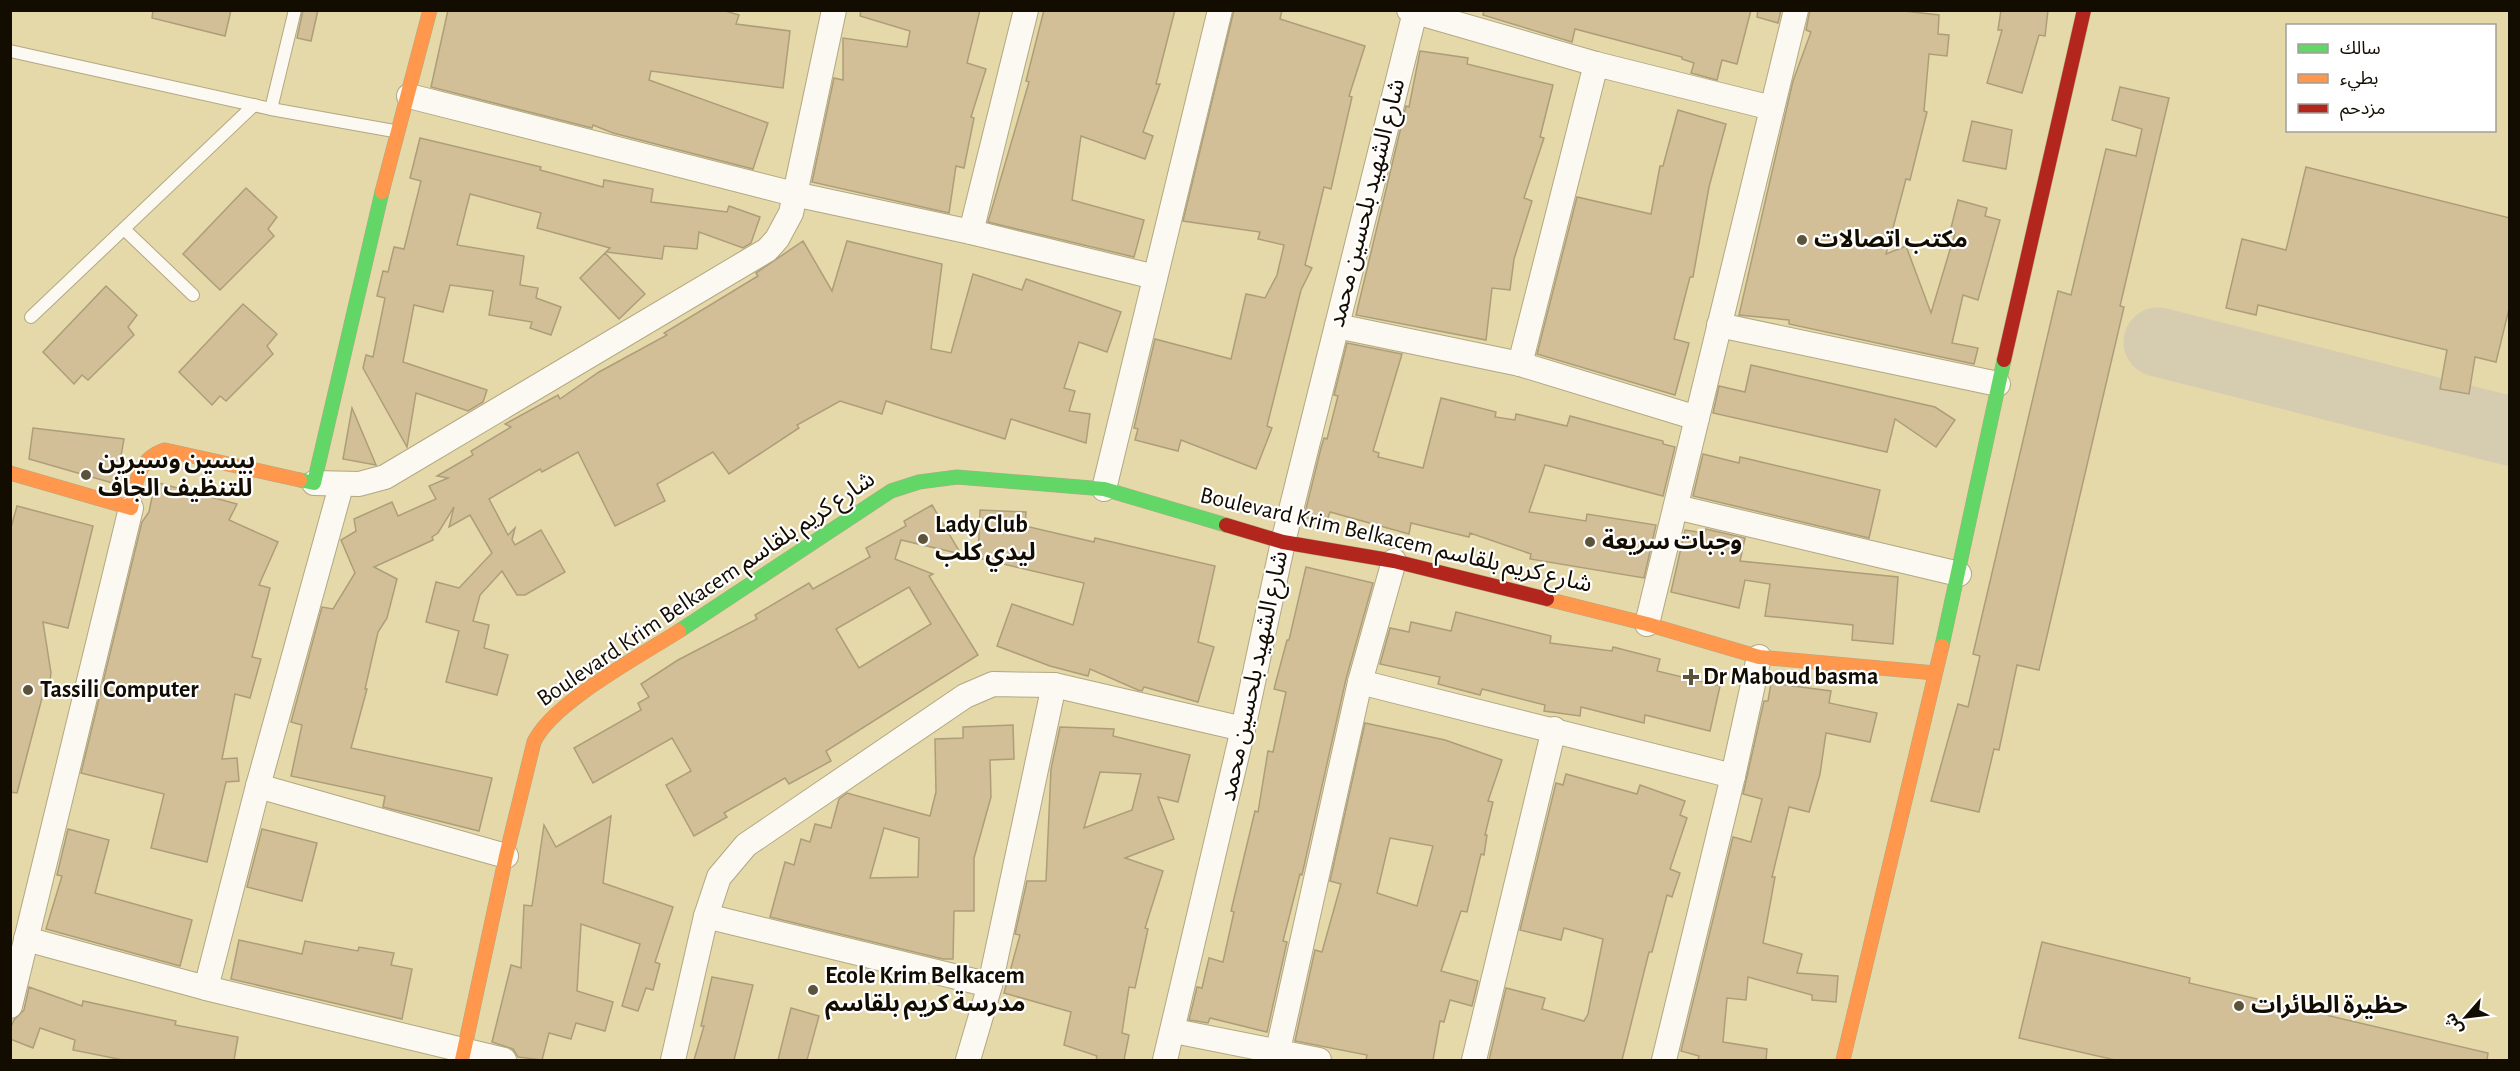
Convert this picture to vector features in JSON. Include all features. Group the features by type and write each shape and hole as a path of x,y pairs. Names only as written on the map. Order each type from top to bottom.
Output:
{"street":[{"path":"314,483 396,132 409,96 430,10"},
{"path":"10,1006 140,466 149,455 165,450 314,483 341,486 385,477 755,258 777,239 785,227 834,10"},
{"path":"971,232 1026,10"},
{"path":"1104,489 1220,10"},
{"path":"1647,624 1796,10"},
{"path":"1843,1060 1959,574 1998,384 2084,10"},
{"path":"1412,11 1596,64 1772,108"},
{"name":"شارع الشهيد بلحسين محمد","path":"1165,1060 1244,729 1283,542 1412,11"},
{"path":"1520,364 1596,64"},
{"path":"409,96 794,194 971,232 1155,277"},
{"path":"1719,325 1998,384"},
{"path":"1337,326 1520,364 1697,418"},
{"path":"10,473 131,508"},
{"name":"Boulevard Krim Belkacem شارع كريم بلقاسم","path":"463,1056 506,856 534,742 548,719 891,491 919,482 957,477 1104,489 1283,542 1395,561 1647,624 1759,657 1935,673"},
{"path":"206,988 258,786 341,486"},
{"path":"1676,507 1959,574"},
{"path":"1278,1050 1360,682 1395,561"},
{"path":"1664,1060 1733,776 1759,657"},
{"path":"1360,682 1554,729 1733,776"},
{"path":"673,1060 706,916 719,877 746,845 965,696 993,684 1054,685 1244,729"},
{"path":"968,1060 990,985 1054,685"},
{"path":"1474,1060 1554,729"},
{"path":"258,786 506,856"},
{"path":"706,916 990,985"},
{"path":"26,939 463,1056 504,1060"},
{"path":"1173,1031 1278,1050 1318,1060"}],"lane":[{"path":"271,109 295,10"},
{"path":"10,51 271,109 396,132"},
{"path":"32,317 254,105"},
{"path":"124,229 193,295"}],"building":[{"path":"153,10 231,10 225,36 152,18"},
{"path":"303,10 318,10 311,41 297,38"},
{"path":"448,10 722,10 739,15 736,24 790,31 783,88 651,71 649,80 768,123 753,169 613,133 593,125 592,128 431,87"},
{"path":"861,10 980,10 967,63 986,69 971,117 974,118 964,168 956,166 949,213 812,182 834,78 843,80 843,38 907,47 910,31 860,16"},
{"path":"1044,10 1175,10 1156,84 1160,84 1143,132 1153,136 1145,159 1081,136 1072,200 1144,220 1134,257 988,222 1029,82 1026,81"},
{"path":"1234,10 1282,10 1280,19 1365,46 1349,96 1352,97 1331,189 1324,187 1305,265 1312,268 1301,290 1267,426 1272,428 1256,469 1181,440 1178,451 1135,440 1138,429 1134,428 1155,339 1231,359 1246,294 1265,298 1277,275 1284,245 1258,239 1260,232 1183,221"},
{"path":"1484,10 1751,10 1737,64 1722,60 1717,80 1691,73 1694,63 1682,57 1575,29 1572,42 1483,15"},
{"path":"1758,10 1781,10 1778,23 1757,17"},
{"path":"1810,10 1895,10 1939,15 1938,34 1949,35 1947,56 1929,54 1924,111 1927,112 1910,180 1906,179 1886,254 1906,246 1931,313 1955,233 1950,232 1958,200 1987,208 1985,216 2000,220 1978,300 1963,295 1952,343 1978,348 1974,364 1789,324 1789,320 1739,315 1793,81 1811,32 1806,30"},
{"path":"2001,10 2048,10 2045,36 2039,35 2022,93 1987,83 2002,30 1998,30"},
{"path":"1420,51 1468,58 1467,64 1553,85 1540,137 1544,138 1524,198 1532,201 1514,259 1510,290 1492,288 1486,340 1356,315 1406,106 1409,107"},
{"path":"2120,87 2169,98 2120,306 2124,307 2039,670 2017,665 1999,750 1994,749 1979,812 1931,801 1958,704 1968,707 1980,656 1973,654 2058,291 2071,295 2106,149 2136,156 2142,129 2112,120"},
{"path":"1678,110 1726,124 1709,187 1693,277 1690,277 1674,339 1689,343 1675,395 1537,354 1577,197 1651,214 1660,166 1663,166"},
{"path":"1972,121 2012,130 2006,169 1963,161"},
{"path":"420,138 541,167 540,170 603,187 604,180 653,189 651,202 727,212 729,206 760,217 751,243 743,248 699,232 697,249 664,246 662,259 606,252 610,248 537,228 541,213 470,194 457,245 524,256 520,285 538,288 536,298 561,307 551,335 530,328 532,322 489,315 493,291 450,285 443,312 414,305 403,362 487,390 483,402 468,411 416,393 407,447 363,368 366,355 373,357 385,298 377,296 383,271 388,272 394,247 404,249 421,181 410,178"},
{"path":"2306,167 2510,218 2510,305 2496,362 2475,357 2469,394 2440,389 2447,350 2258,305 2256,315 2226,308 2242,239 2286,250"},
{"path":"246,188 277,217 268,229 274,236 220,290 183,254"},
{"path":"803,241 832,291 847,241 942,264 931,349 951,353 973,274 1022,290 1026,279 1121,312 1107,352 1079,342 1064,388 1075,391 1069,411 1090,414 1086,443 1011,419 1005,439 886,401 882,414 840,401 797,425 799,428 729,474 713,452 657,484 665,501 615,526 578,452 542,472 540,469 489,499 508,535 515,528 512,540 515,545 541,530 565,572 525,595 517,595 502,571 480,595 473,621 489,625 484,648 508,655 497,695 446,682 459,631 426,622 436,582 459,588 492,553 470,515 449,527 454,507 438,533 432,537 433,540 374,567 397,579 387,618 378,632 365,689 367,689 351,748 492,778 479,831 383,807 385,796 291,776 302,725 291,722 322,607 333,609 355,573 341,540 356,531 354,519 392,502 398,516 436,499 429,486 448,478 437,476 473,455 471,451 511,427 505,424 558,395 560,399 599,372 667,335 664,333 758,276 756,273"},
{"path":"605,253 645,294 619,319 580,278"},
{"path":"106,286 137,315 128,327 134,335 88,380 82,375 74,384 43,352"},
{"path":"243,304 277,334 267,346 273,354 226,401 220,396 212,405 179,372"},
{"path":"1347,343 1402,354 1373,451 1379,453 1378,457 1423,468 1441,398 1496,412 1495,417 1515,420 1516,414 1567,426 1570,416 1663,441 1663,444 1675,447 1663,496 1545,465 1529,512 1586,521 1587,514 1656,525 1644,578 1530,559 1531,554 1470,533 1469,537 1411,523 1409,534 1330,512 1326,523 1304,517 1321,448 1324,438 1327,439 1338,396 1334,395"},
{"path":"1751,365 1935,407 1955,420 1936,447 1895,419 1887,452 1713,413 1719,386 1745,392"},
{"path":"352,408 376,465 343,459"},
{"path":"33,428 124,439 116,484 29,459"},
{"path":"1703,454 1739,463 1740,457 1880,490 1869,538 1693,496"},
{"path":"155,482 237,504 229,520 278,542 259,585 270,588 252,657 261,659 250,698 235,694 222,759 237,758 239,781 226,782 207,862 151,848 164,794 81,773 142,522 149,512"},
{"path":"932,505 961,554 901,540 895,559 933,574 929,576 978,655 826,751 831,761 789,784 785,778 724,813 727,817 694,836 666,785 691,771 672,738 593,783 574,748 641,710 638,703 649,697 641,684 678,660 757,619 755,615 809,583 813,589 870,557 866,548 906,526 904,521","holes":["909,587 931,624 859,668 836,629"]},
{"path":"17,506 93,526 68,628 43,622 51,673 48,695 43,694 17,793 10,792 10,531"},
{"path":"980,510 1026,512 1025,526 1094,542 1095,538 1215,566 1198,642 1214,647 1198,702 1144,687 1142,691 1138,690 1090,669 1088,676 1050,666 997,646 1012,604 1073,625 1084,583 978,558"},
{"path":"1706,529 1745,538 1740,561 1898,577 1893,644 1852,640 1853,625 1765,616 1770,584 1745,580 1739,608 1671,592 1685,530 1705,533"},
{"path":"1306,567 1373,583 1346,679 1302,875 1300,874 1283,941 1287,942 1267,1032 1210,1018 1208,1023 1189,1020 1197,987 1202,988 1209,958 1223,962 1234,912 1231,911 1255,811 1258,812 1268,751 1273,752 1286,692 1274,689 1287,640 1289,640"},
{"path":"1456,612 1551,636 1550,643 1612,651 1613,647 1660,659 1657,671 1720,686 1710,731 1645,715 1644,723 1581,707 1580,716 1544,711 1545,705 1482,689 1480,695 1438,684 1440,677 1380,664 1390,628 1409,632 1411,622 1451,631"},
{"path":"1771,683 1831,691 1829,703 1877,713 1870,742 1826,733 1820,774 1809,812 1789,807 1772,877 1775,877 1763,943 1802,954 1797,973 1838,976 1836,1002 1812,1000 1812,995 1748,977 1746,1000 1727,998 1723,1042 1767,1049 1766,1060 1698,1060 1699,1056 1681,1051 1733,837 1751,842 1762,799 1743,794 1764,701 1768,701"},
{"path":"1365,723 1445,740 1502,760 1488,801 1493,802 1485,835 1487,835 1484,855 1481,854 1467,912 1461,911 1441,971 1478,981 1472,1006 1450,1000 1444,1022 1440,1021 1433,1060 1366,1060 1367,1055 1295,1041 1315,950 1322,952 1341,884 1330,881","holes":["1390,838 1433,846 1417,906 1377,893"]},
{"path":"1013,725 1014,759 990,760 991,797 974,858 974,911 954,911 953,959 943,959 770,917 785,862 794,865 801,839 810,842 815,824 831,828 839,799 847,793 930,816 936,792 935,739 963,738 963,727","holes":["884,828 919,838 918,877 870,878"]},
{"path":"1060,727 1114,729 1113,736 1190,755 1178,802 1158,797 1174,839 1125,858 1163,871 1145,928 1148,929 1135,988 1129,987 1122,1033 1129,1035 1124,1060 1096,1060 1097,1056 1064,1045 1071,1012 1004,993 1020,935 1015,934 1027,881 1046,881 1051,769","holes":["1100,772 1141,774 1132,810 1084,828"]},
{"path":"1566,774 1637,794 1640,785 1685,801 1680,815 1687,818 1670,869 1680,873 1672,897 1667,895 1652,952 1649,952 1622,1060 1489,1060 1506,988 1545,998 1542,1009 1584,1021 1588,1014 1603,939 1564,928 1561,940 1520,930 1556,783 1563,785"},
{"path":"611,816 603,883 673,907 655,962 660,964 653,990 646,988 638,1011 622,1006 640,944 581,924 577,991 613,1002 605,1031 576,1023 571,1039 549,1033 542,1060 518,1057 513,1049 492,1042 511,965 521,968 524,905 532,906 544,825 556,847"},
{"path":"68,829 109,840 95,893 192,920 180,966 46,929 62,876 57,875"},
{"path":"262,829 317,843 302,901 247,887"},
{"path":"239,940 302,954 305,941 358,951 359,947 394,953 391,965 412,969 402,1019 231,979"},
{"path":"2042,942 2190,978 2189,983 2488,1053 2487,1060 2115,1060 2019,1038"},
{"path":"712,977 753,985 734,1060 694,1060 704,1026 701,1026"},
{"path":"29,987 82,1006 83,1001 176,1021 175,1025 238,1037 234,1060 123,1060 73,1050 75,1040 40,1028 33,1048 10,1039 10,1029 14,1020 24,1010"},
{"path":"791,1008 819,1016 807,1060 778,1060"}],"taxiway":[{"path":"2158,342 2510,431"}],"traffic: fast":[{"path":"300,480 314,483 382,192"},
{"path":"1942,646 2004,360"},
{"path":"679,631 891,491 919,482 957,477 1104,489 1226,525"}],"traffic: slow":[{"path":"382,192 430,10"},
{"path":"10,473 131,508 143,465 165,450 300,480"},
{"path":"1547,599 1647,624 1759,657 1935,673"},
{"path":"462,1060 506,856 534,742 544,727 578,696 679,631"},
{"path":"1843,1060 1942,646"}],"traffic: jam":[{"path":"2004,360 2084,10"},
{"path":"1226,525 1283,542 1394,561 1547,599"}],"place":[{"name":"مكتب اتصالات","path":"1802,240"},
{"name":"بيسين وسيرين للتنظيف الجاف","path":"86,475"},
{"name":"Lady Club ليدي كلب","path":"923,539"},
{"name":"وجبات سريعة","path":"1590,542"},
{"name":"Dr Maboud basma","path":"1691,677"},
{"name":"Tassili Computer","path":"28,690"},
{"name":"Ecole Krim Belkacem مدرسة كريم بلقاسم","path":"813,990"},
{"name":"حظيرة الطائرات","path":"2239,1006"}]}
